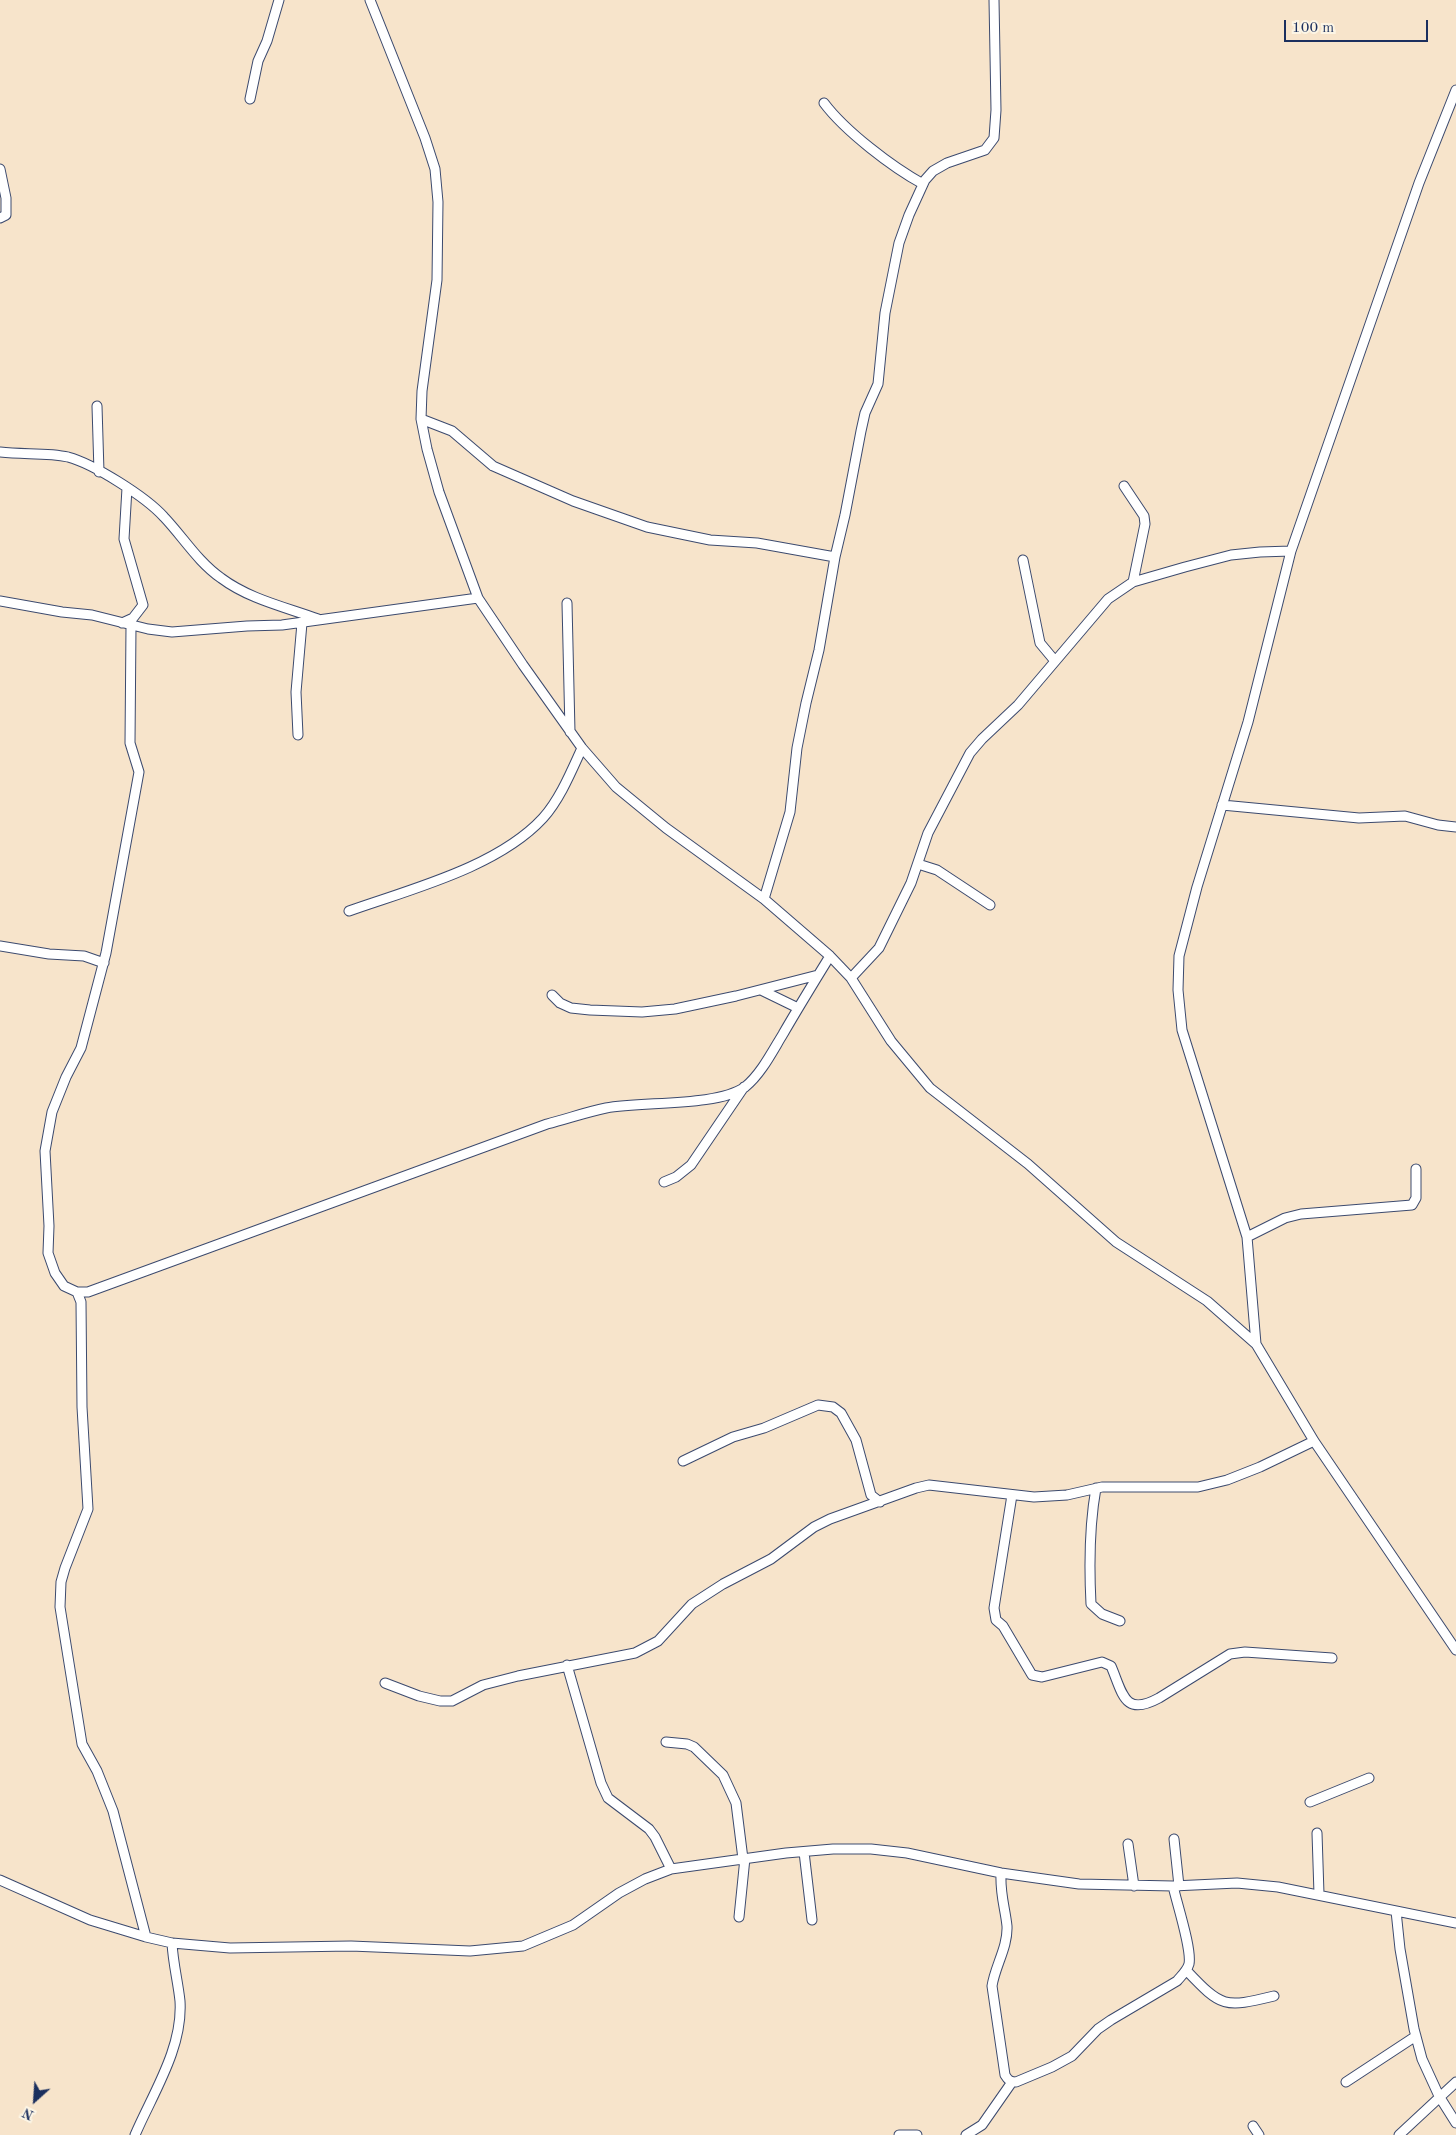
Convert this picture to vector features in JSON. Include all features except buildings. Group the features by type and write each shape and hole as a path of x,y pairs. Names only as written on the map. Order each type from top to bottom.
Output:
{"street":[{"path":"250,99 258,61 267,41 279,0"},
{"path":"370,0 425,138 435,169 438,202 437,280 422,391 422,419 427,449 439,492 478,598 570,732 616,787 666,828 764,899 830,956 851,978 891,1041 930,1088 1028,1164 1116,1242 1207,1301 1256,1344 1314,1441 1456,1650"},
{"path":"764,899 790,812 797,748 819,650 835,557 865,413 878,384 885,313 899,243 923,184 934,171 947,162 985,150 994,138 996,110 994,0"},
{"path":"1256,1344 1247,1237 1185,1040 1178,990 1179,956 1197,887 1248,722 1291,551 1419,183 1456,90"},
{"path":"824,104 835,117 897,169 923,184"},
{"path":"0,169 6,198 6,215 0,218"},
{"path":"97,406 99,472"},
{"path":"422,419 452,431 493,466 572,501 647,527 710,540 757,544 835,557"},
{"path":"0,452 68,458 99,472 140,495 164,516 219,578 244,593 321,620"},
{"path":"1124,486 1144,516 1145,524 1133,582"},
{"path":"122,623 133,618 143,605 124,539 127,488"},
{"path":"851,978 880,948 907,892 928,833 970,753 982,738 1018,705 1108,599 1133,582 1231,555 1291,551"},
{"path":"1023,560 1040,643 1055,662"},
{"path":"0,600 62,612 92,615 132,626 172,632 302,623 478,598"},
{"path":"567,603 570,732"},
{"path":"298,735 296,692 302,623"},
{"path":"132,626 130,743 139,772 104,963 81,1048 66,1077 52,1112 45,1151 49,1226 48,1254 55,1273 64,1286 77,1292 88,1292 107,1286 257,1229 547,1124 606,1108 640,1103 712,1099 727,1096 744,1087"},
{"path":"349,911 453,875 506,847 527,833 548,811 566,783 582,748"},
{"path":"1222,805 1359,818 1405,816 1438,825 1456,827"},
{"path":"918,864 937,870 990,905"},
{"path":"0,946 50,954 84,956 104,963"},
{"path":"664,1182 676,1177 691,1165 744,1087 755,1077 772,1052 830,956"},
{"path":"552,995 560,1003 572,1008 642,1012 676,1009 818,975"},
{"path":"761,990 798,1008"},
{"path":"1247,1237 1285,1218 1301,1214 1412,1205 1416,1198 1416,1169"},
{"path":"77,1292 81,1302 82,1407 88,1509 65,1568 61,1587 60,1607 82,1744 97,1771 112,1811 146,1937"},
{"path":"683,1461 733,1437 764,1428 818,1406 833,1406 842,1413 856,1440 871,1495 880,1502"},
{"path":"386,1683 420,1696 440,1701 452,1701 483,1686 567,1665 635,1653 649,1648 667,1633 692,1604 723,1584 771,1559 814,1527 830,1519 916,1488 929,1485 1042,1497 1067,1495 1096,1488 1198,1486 1227,1480 1260,1467 1314,1441"},
{"path":"1096,1488 1091,1522 1089,1560 1092,1604 1102,1614 1120,1621"},
{"path":"1012,1495 994,1608 995,1616 1032,1675 1042,1677 1102,1662 1106,1663 1110,1666 1127,1701 1136,1706 1150,1703 1230,1654 1245,1652 1332,1658"},
{"path":"567,1665 601,1782 608,1798 649,1828 671,1869"},
{"path":"666,1742 687,1744 694,1747 723,1775 736,1803 744,1859 739,1917"},
{"path":"1310,1802 1369,1778"},
{"path":"1317,1833 1318,1894"},
{"path":"966,2135 978,2132 1012,2082 1052,2068 1072,2056 1098,2029 1177,1980 1186,1970 1189,1963 1176,1886 1174,1839"},
{"path":"1128,1844 1134,1886"},
{"path":"0,1880 90,1920 146,1937 172,1943 230,1948 351,1946 462,1951 523,1946 573,1925 619,1893 645,1879 671,1869 834,1849 871,1849 907,1853 1001,1873 1079,1884 1176,1886 1237,1883 1318,1894 1456,1923"},
{"path":"804,1852 812,1920"},
{"path":"1001,1873 1000,1890 1006,1934 992,1986 1005,2075 1012,2082"},
{"path":"1396,1911 1400,1949 1422,2059 1439,2096 1456,2123"},
{"path":"135,2135 172,2051 178,2027 180,2002 172,1943"},
{"path":"1186,1970 1205,1990 1225,2002 1239,2005 1274,1996"},
{"path":"1346,2082 1416,2036"},
{"path":"1399,2135 1456,2082"},
{"path":"1252,2126 1259,2135"},
{"path":"899,2135 917,2135"}]}
